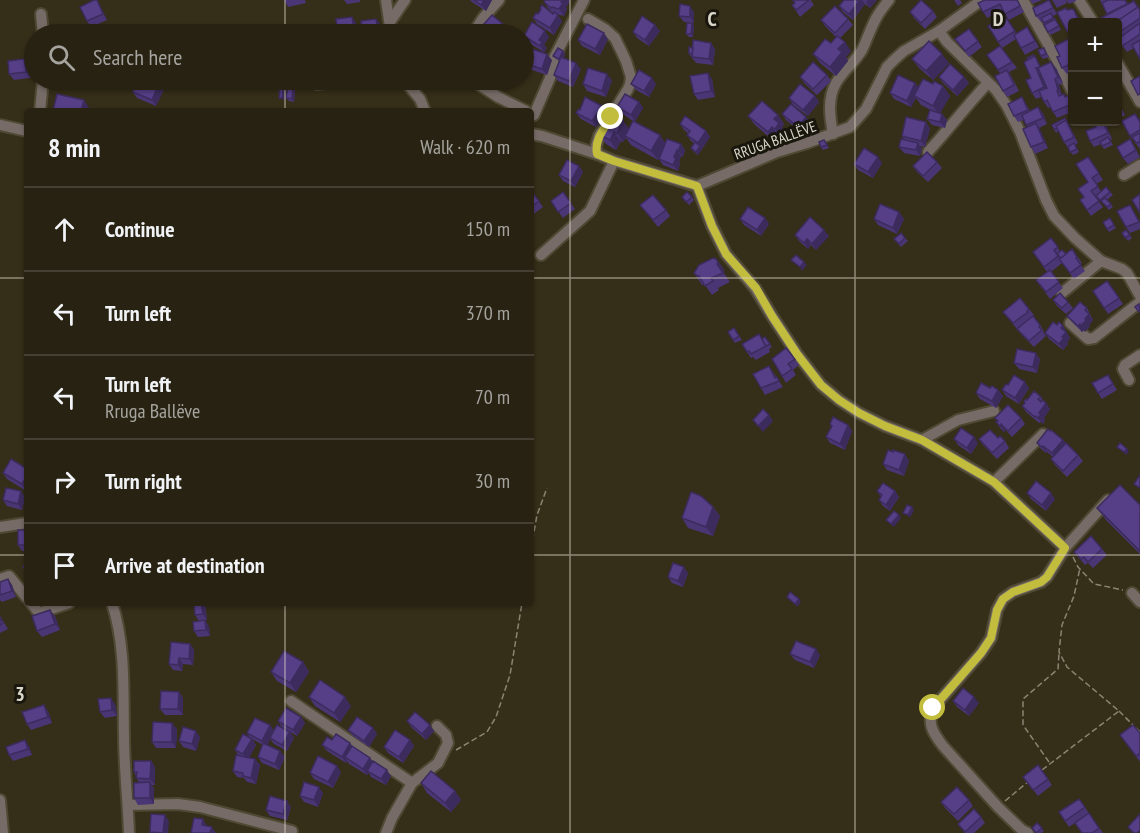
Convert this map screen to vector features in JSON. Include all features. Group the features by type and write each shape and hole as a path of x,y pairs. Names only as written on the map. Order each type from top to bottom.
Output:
{"street":[{"path":"386,0 390,22"},
{"path":"390,22 405,0"},
{"path":"479,24 499,0"},
{"path":"533,108 550,78 554,58 584,0"},
{"path":"833,134 830,112 831,95 836,83 862,50 878,15 889,0"},
{"name":"RRUGA BALLËVE","path":"697,186 777,152 850,127 866,109 887,67 895,59 982,0"},
{"path":"1023,0 1068,83"},
{"path":"1079,0 1090,18"},
{"path":"41,14 42,24"},
{"path":"588,19 605,28 615,38 631,77 628,88 599,136 596,146 597,154"},
{"path":"939,31 946,42 996,90 1007,106 1054,216 1101,261 1127,273 1140,296"},
{"path":"1122,71 1140,102"},
{"path":"928,152 950,128 968,103 988,83"},
{"path":"40,108 43,90"},
{"path":"412,90 424,108"},
{"path":"487,90 520,108"},
{"path":"0,125 24,130"},
{"path":"537,135 697,186 712,226 726,254 756,288 797,354 821,385 859,413 922,440 994,482 1066,546"},
{"path":"541,255 590,211 614,161"},
{"path":"1124,175 1140,165"},
{"path":"1062,293 1101,261"},
{"path":"1070,323 1088,339 1094,338 1140,302"},
{"path":"1129,380 1124,369 1125,365 1140,355"},
{"path":"922,440 958,420 994,411"},
{"path":"994,482 1043,434"},
{"path":"1028,833 998,807 943,746 935,735 929,717 933,708 981,653 991,638 997,610 1003,599 1047,577 1066,546 1112,495"},
{"path":"0,527 24,523"},
{"path":"0,579 9,576 24,594"},
{"path":"33,606 39,613 60,606"},
{"path":"112,606 121,648 129,833"},
{"path":"291,701 412,783"},
{"path":"386,833 412,783 438,763 448,743 446,735 437,726"},
{"path":"0,800 3,833"},
{"path":"128,805 178,804 200,807 292,831"}],"path":[{"path":"534,532 537,514 547,488"},
{"path":"1066,546 1094,584 1115,587 1136,598"},
{"path":"1050,763 1023,725 1023,699 1058,669 1062,625 1074,596 1080,568"},
{"path":"452,752 487,732 496,717 510,675 522,606"},
{"path":"1059,652 1067,668 1119,711 1140,732"},
{"path":"1041,770 1119,711"},
{"path":"998,807 1032,778"}],"building":[{"path":"97,0 103,14 87,21 80,7"},
{"path":"474,0 484,0 481,5"},
{"path":"545,0 562,0 563,3 559,9 551,8 544,2"},
{"path":"793,0 809,0 796,10 792,5 795,3"},
{"path":"844,0 860,0 849,14 839,6"},
{"path":"921,0 933,11 921,23 910,12"},
{"path":"985,0 1017,0 1020,6 1005,14 1000,4 983,12 978,3"},
{"path":"1049,0 1053,8 1036,16 1033,8"},
{"path":"1108,0 1125,0 1127,4 1107,14 1102,3"},
{"path":"1134,1 1138,7 1122,19 1101,18"},
{"path":"680,4 690,6 690,17 679,16"},
{"path":"542,5 553,14 554,12 558,15 550,28 533,18 536,13 538,14"},
{"path":"835,6 848,19 835,33 821,20"},
{"path":"1138,7 1140,10 1140,18 1122,30 1122,18"},
{"path":"1066,8 1074,10 1077,18 1068,18 1067,31 1057,12"},
{"path":"1051,13 1053,18 1044,23 1041,18"},
{"path":"492,15 503,24 484,24"},
{"path":"642,16 655,25 645,40 633,32"},
{"path":"1005,16 1015,31 998,42 988,26"},
{"path":"352,17 353,24 337,24 336,19"},
{"path":"376,19 377,24 361,24 361,21"},
{"path":"1055,19 1059,26 1048,32 1044,25"},
{"path":"532,22 545,31 539,40 542,42 540,46 534,42 534,24 531,24"},
{"path":"687,23 692,23 691,34 686,34"},
{"path":"1140,23 1140,34 1122,46 1122,36"},
{"path":"587,24 604,33 595,49 578,40"},
{"path":"1027,27 1035,41 1021,48 1014,35"},
{"path":"969,29 978,41 965,51 955,39"},
{"path":"837,36 845,42 838,49 842,52 830,67 813,54 825,39 831,43"},
{"path":"693,40 711,43 709,59 692,57"},
{"path":"1068,40 1068,65 1062,68 1057,57 1060,56 1055,46"},
{"path":"1140,40 1140,59 1132,45"},
{"path":"929,41 942,54 926,71 912,59"},
{"path":"1000,46 1012,62 998,70 987,55"},
{"path":"689,47 693,48 692,54 689,54"},
{"path":"558,48 563,51 559,59 553,56"},
{"path":"1044,48 1046,54 1041,56 1038,50"},
{"path":"534,50 547,54 542,69 534,66"},
{"path":"1035,56 1040,67 1036,68 1044,87 1032,93 1026,80 1031,78 1024,62"},
{"path":"561,57 576,63 569,81 554,75"},
{"path":"24,59 24,72 9,74 8,61"},
{"path":"813,62 827,75 813,89 800,77"},
{"path":"1051,62 1058,77 1055,79 1057,91 1059,96 1064,94 1065,97 1068,96 1068,106 1053,112 1047,100 1044,102 1039,91 1047,88 1038,68"},
{"path":"950,64 964,77 953,90 939,77"},
{"path":"588,68 607,74 602,91 583,84"},
{"path":"639,70 652,78 644,91 631,84"},
{"path":"1007,70 1014,85 1003,91 995,76"},
{"path":"708,73 711,91 694,94 690,76"},
{"path":"898,75 915,83 907,101 890,93"},
{"path":"1140,76 1140,94 1138,95 1131,81"},
{"path":"923,79 943,86 933,106 914,96"},
{"path":"800,84 815,96 803,110 789,98"},
{"path":"134,90 156,90 152,100 133,92"},
{"path":"280,90 283,90 282,98 279,98"},
{"path":"287,90 293,90 292,99 286,98"},
{"path":"57,94 84,100 82,108 54,108"},
{"path":"625,94 639,102 631,115 617,107"},
{"path":"585,97 602,106 592,121 576,113 580,110"},
{"path":"1022,97 1028,110 1014,116 1008,104"},
{"path":"762,101 778,115 774,119 779,123 775,129 772,127 768,132 748,116"},
{"path":"791,104 806,117 798,127 782,114"},
{"path":"608,106 615,110 613,114 623,121 617,133 614,132 610,140 600,135 605,127 601,125 604,120 601,119"},
{"path":"1038,107 1043,118 1026,125 1022,115"},
{"path":"930,110 942,114 940,122 927,119"},
{"path":"1135,114 1140,122 1140,130 1130,136 1122,121"},
{"path":"685,116 706,131 698,143 687,135 690,131 680,124"},
{"path":"906,117 926,122 921,141 902,136"},
{"path":"1065,118 1066,120 1054,129 1052,125"},
{"path":"1066,120 1074,137 1064,142 1056,126"},
{"path":"633,121 660,135 651,151 625,136"},
{"path":"1036,123 1044,142 1031,147 1023,129"},
{"path":"1105,126 1108,133 1090,141 1086,131"},
{"path":"1140,133 1140,143 1136,143 1132,137"},
{"path":"1108,137 1111,142 1102,146 1100,142"},
{"path":"667,139 681,144 674,157 676,158 673,165 659,159"},
{"path":"901,139 918,143 916,150 899,147"},
{"path":"1130,139 1136,150 1123,158 1117,147"},
{"path":"824,140 827,145 821,147 819,142"},
{"path":"695,142 700,146 696,152 691,148"},
{"path":"1074,143 1077,149 1070,152 1068,147"},
{"path":"864,148 878,157 868,172 854,164"},
{"path":"927,152 937,162 923,176 913,166"},
{"path":"1088,157 1099,173 1092,178 1098,186 1091,191 1099,201 1087,210 1080,200 1084,197 1078,189 1088,182 1076,164"},
{"path":"567,160 579,166 571,181 559,175"},
{"path":"1106,187 1110,192 1100,200 1096,196"},
{"path":"563,192 571,203 558,212 551,201"},
{"path":"687,192 692,197 686,202 682,197"},
{"path":"1140,194 1140,213 1132,200"},
{"path":"534,195 539,201 534,205"},
{"path":"653,195 666,210 653,220 640,205"},
{"path":"1105,198 1111,204 1107,207 1101,201"},
{"path":"880,204 899,212 893,228 874,219"},
{"path":"1130,205 1139,222 1126,227 1117,211"},
{"path":"748,207 765,218 757,230 740,219"},
{"path":"810,217 824,230 812,244 807,239 804,243 795,235"},
{"path":"1110,218 1114,225 1107,229 1103,222"},
{"path":"1126,230 1130,235 1125,238 1122,233"},
{"path":"901,233 905,238 899,244 894,239"},
{"path":"1051,238 1058,247 1054,250 1058,256 1044,267 1033,252"},
{"path":"1072,249 1081,265 1070,273 1059,259"},
{"path":"1062,250 1066,254 1061,258 1057,254"},
{"path":"796,255 804,262 800,267 791,260"},
{"path":"713,258 718,262 723,273 711,278 713,281 705,286 699,276 694,273 699,265"},
{"path":"1050,270 1059,282 1046,292 1036,280"},
{"path":"1107,281 1119,298 1104,308 1093,291"},
{"path":"1060,293 1068,302 1062,308 1053,300"},
{"path":"1020,298 1029,309 1013,323 1003,312"},
{"path":"1080,302 1087,308 1085,310 1089,314 1081,326 1080,324 1078,326 1067,316"},
{"path":"1033,316 1042,330 1029,341 1017,329"},
{"path":"1053,322 1057,325 1059,322 1063,326 1061,328 1066,332 1059,344 1045,333"},
{"path":"734,328 739,336 733,340 728,332"},
{"path":"759,334 766,346 751,354 747,352 742,344"},
{"path":"765,337 770,344 766,346 762,339"},
{"path":"786,348 795,359 788,364 792,369 782,376 772,359"},
{"path":"1017,349 1036,353 1033,367 1014,363"},
{"path":"769,366 779,381 761,388 753,374"},
{"path":"1014,375 1025,382 1015,398 1002,390"},
{"path":"1108,375 1113,384 1098,393 1092,383"},
{"path":"981,383 998,390 992,401 976,393"},
{"path":"1034,391 1041,397 1038,399 1041,402 1042,400 1046,403 1038,418 1022,406"},
{"path":"1008,405 1021,418 1008,431 996,422 998,421 995,418"},
{"path":"763,409 769,415 758,426 753,420"},
{"path":"833,417 848,425 840,444 826,437 832,426 830,424"},
{"path":"961,428 974,437 967,448 954,439"},
{"path":"1048,429 1063,440 1052,453 1037,443"},
{"path":"990,430 1005,441 992,453 979,439"},
{"path":"1066,443 1078,455 1063,471 1051,459"},
{"path":"1120,443 1127,449 1124,452 1117,447"},
{"path":"888,450 905,454 899,470 883,464"},
{"path":"11,459 24,467 24,481 22,484 3,473"},
{"path":"1140,475 1140,488 1134,484"},
{"path":"1036,481 1051,493 1042,505 1027,493"},
{"path":"883,483 895,491 886,505 879,500 882,495 877,491"},
{"path":"1120,485 1140,505 1140,551 1097,508"},
{"path":"6,488 21,491 18,504 3,500"},
{"path":"691,492 701,496 713,507 706,527 682,518"},
{"path":"907,505 912,507 908,515 903,513"},
{"path":"894,511 899,515 891,524 886,520"},
{"path":"18,530 24,530 24,545 18,545"},
{"path":"1091,536 1102,549 1088,562 1074,552"},
{"path":"673,563 684,567 678,581 668,577"},
{"path":"8,579 12,591 0,595 0,582"},
{"path":"790,592 799,599 795,604 787,597"},
{"path":"194,606 202,606 203,614 195,615"},
{"path":"50,610 55,624 37,631 32,616"},
{"path":"205,620 206,630 194,631 193,622"},
{"path":"796,641 816,649 810,662 790,654"},
{"path":"171,642 190,644 189,659 179,658 178,665 169,664"},
{"path":"284,651 303,662 290,683 271,672"},
{"path":"320,680 345,697 334,713 309,697"},
{"path":"963,688 974,697 965,710 953,701"},
{"path":"161,691 179,692 178,709 160,709"},
{"path":"111,698 112,710 100,712 98,699"},
{"path":"44,705 48,717 27,724 22,712"},
{"path":"286,708 301,717 293,730 278,721"},
{"path":"415,712 430,725 422,734 407,721"},
{"path":"357,717 373,728 364,741 348,730"},
{"path":"255,718 270,725 262,741 247,733"},
{"path":"153,722 172,723 172,742 152,742"},
{"path":"277,725 290,732 282,745 270,738"},
{"path":"1133,725 1140,733 1140,753 1136,756 1120,735"},
{"path":"183,727 196,731 192,744 179,741"},
{"path":"395,730 410,740 399,757 384,747"},
{"path":"243,734 252,739 243,754 235,750"},
{"path":"336,734 350,743 342,757 322,745 327,737 332,740"},
{"path":"25,740 28,749 9,755 6,747"},
{"path":"263,743 280,751 275,764 258,757"},
{"path":"352,746 370,758 363,769 345,757"},
{"path":"236,755 255,759 251,778 233,771"},
{"path":"318,756 337,766 328,782 310,773"},
{"path":"134,761 151,761 150,779 136,778"},
{"path":"373,761 387,770 381,779 367,771"},
{"path":"1038,765 1048,779 1033,790 1023,777"},
{"path":"431,771 455,791 445,803 421,783"},
{"path":"150,782 150,798 134,798 134,783"},
{"path":"304,782 319,787 314,800 300,796"},
{"path":"957,787 969,800 954,814 941,802"},
{"path":"270,796 287,801 283,814 266,810"},
{"path":"1079,799 1085,807 1065,821 1059,812"},
{"path":"974,809 981,817 965,832 958,824"},
{"path":"1089,813 1099,828 1092,833 1082,833 1075,823"},
{"path":"151,814 165,815 163,833 150,832"},
{"path":"1140,814 1140,830 1134,833 1128,827"},
{"path":"194,818 203,819 202,825 212,827 210,833 191,833"},
{"path":"1037,823 1042,828 1036,833 1032,828"}],"route":[{"path":"611,117 599,136 596,146 597,154 697,186 712,226 726,254 756,288 797,354 821,385 859,413 922,440 994,482 1065,548 1047,577 1041,582 1013,592 1003,599 997,610 991,638 981,653 933,708"}]}
